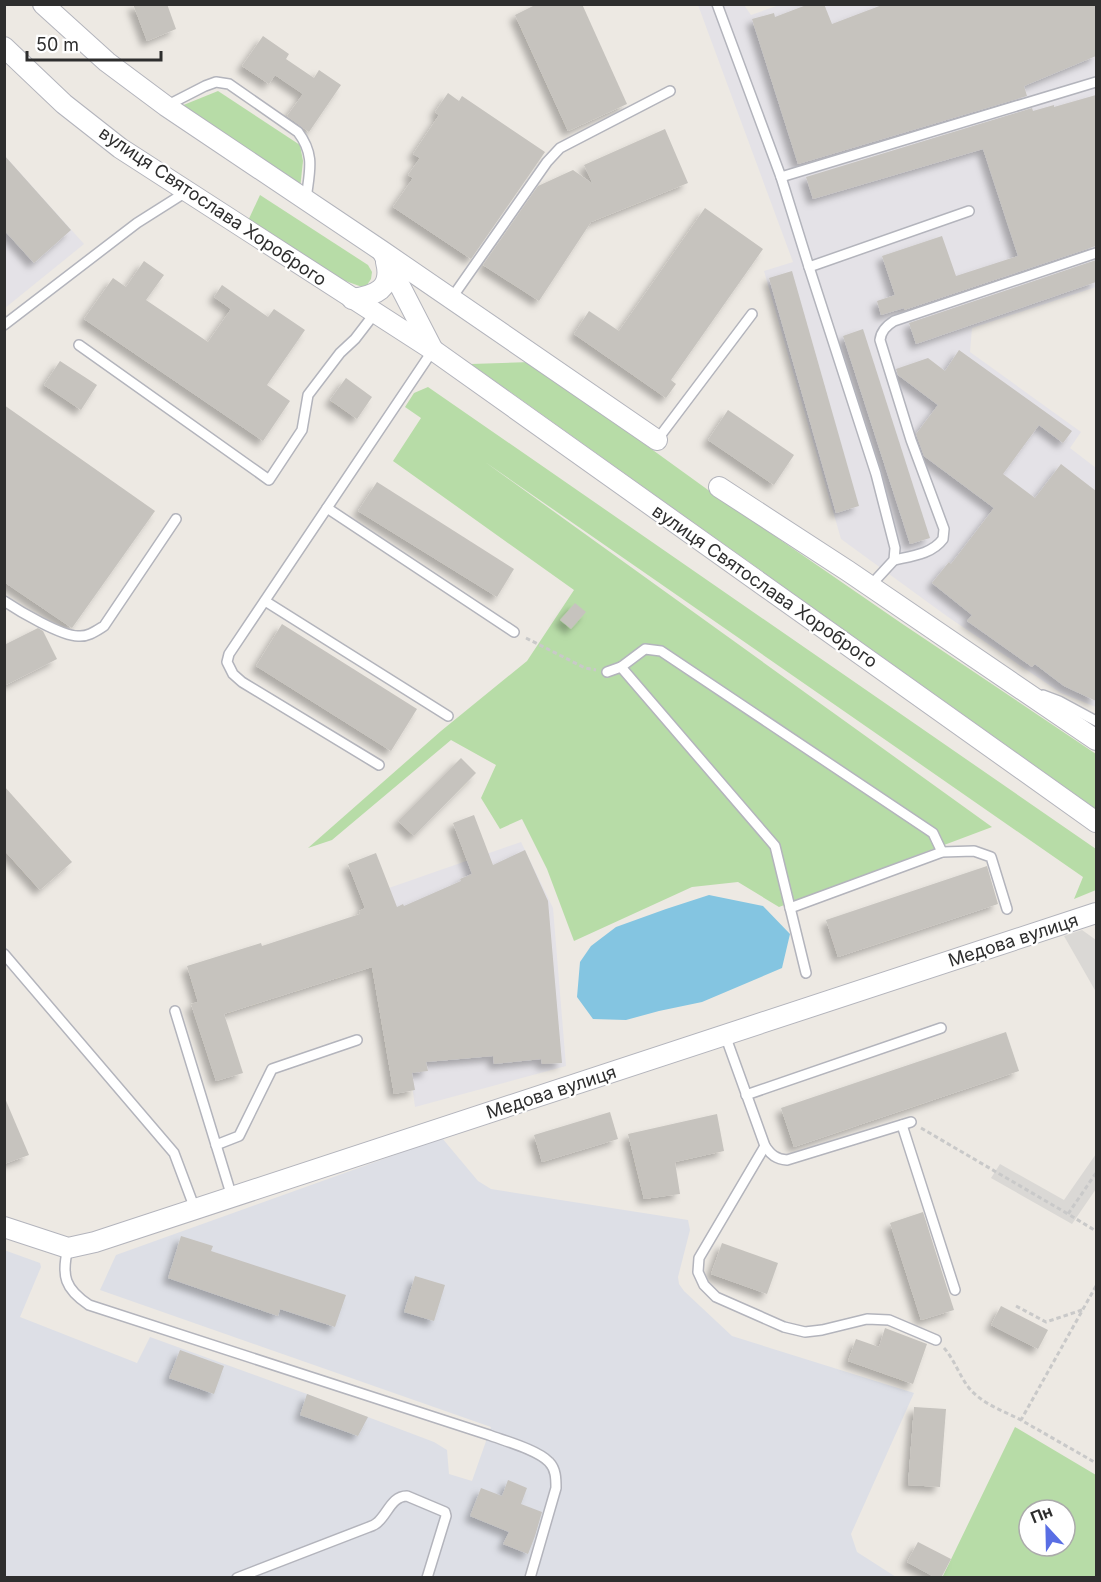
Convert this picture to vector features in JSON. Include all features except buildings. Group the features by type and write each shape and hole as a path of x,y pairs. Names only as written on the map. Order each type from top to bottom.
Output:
{"street":[{"name":"вулиця Святослава Хороброго","path":"43,4 107,62 166,106 657,440"},
{"name":"вулиця Святослава Хороброго","path":"4,47 64,104 120,148 433,350 1096,822"},
{"name":"вулиця Святослава Хороброго","path":"382,251 433,350"},
{"path":"352,298 370,295 380,290 387,282 387,267 382,251"},
{"path":"719,487 870,586 1096,740"},
{"name":"Медова вулиця","path":"68,1248 95,1242 1096,913"},
{"path":"4,1227 68,1248"}],"lane":[{"path":"717,4 781,177 876,474 895,548 894,560"},
{"path":"166,106 216,82 229,84 298,132 306,143 311,157 306,200"},
{"path":"781,177 1096,82"},
{"path":"451,299 546,162 560,148 669,91"},
{"path":"4,325 136,223 186,192"},
{"path":"809,267 969,211"},
{"path":"870,586 894,560 925,553 934,549 944,539 944,529 911,440 880,334 894,321 1096,253"},
{"path":"79,345 269,480 302,430 308,395 375,313"},
{"path":"657,440 752,314"},
{"path":"379,765 242,682 233,674 227,662 229,654 433,350"},
{"path":"327,508 514,632"},
{"path":"4,601 68,635 80,637 94,633 104,626 176,519"},
{"path":"265,601 448,716"},
{"path":"607,672 621,667 645,650 661,651 933,833 942,852"},
{"path":"621,667 775,846 806,973"},
{"path":"1012,683 1059,701 1096,721"},
{"path":"790,908 942,852 974,851 991,857 1007,909"},
{"path":"4,954 174,1153 195,1209"},
{"path":"175,1011 232,1197"},
{"path":"746,1095 941,1028"},
{"path":"725,1035 765,1146 778,1159 787,1160 907,1124 955,1290"},
{"path":"216,1145 239,1136 272,1069 357,1040"},
{"path":"765,1146 699,1258 698,1272 704,1285 716,1297 784,1328 804,1332 867,1319 889,1320 936,1340"},
{"path":"68,1248 64,1263 65,1278 71,1290 89,1305 489,1435 540,1455 550,1463 556,1474 556,1488 530,1578"},
{"path":"237,1578 369,1527 378,1522 395,1500 402,1496 445,1512 446,1516 427,1578"}],"path":[{"path":"514,632 585,668 607,672"},
{"path":"907,1124 1096,1231"},
{"path":"1068,1214 1096,1173"},
{"path":"1022,1420 1096,1286"},
{"path":"1016,1306 1046,1322 1083,1310"},
{"path":"936,1340 949,1353 971,1390 988,1403 1096,1463"}],"shaded area":[{"path":"782,4 1096,5 1096,287 972,328 970,352 1081,432 1070,448 1096,468 1096,707 1061,693 948,617 841,539 764,271 793,262 698,5 744,5 751,15"},
{"path":"4,155 84,244 5,308 4,308"},
{"path":"521,842 553,908 566,1066 415,1107 386,889"},
{"path":"1082,930 1096,940 1096,992 1064,936"},
{"path":"442,1138 478,1181 491,1189 688,1220 690,1230 678,1277 679,1284 732,1336 914,1393 851,1534 857,1552 896,1577 5,1577 4,1250 40,1263 41,1267 20,1317 137,1363 150,1337 434,1442 447,1450 449,1474 472,1481 491,1427 100,1290 116,1255"},
{"path":"1096,1154 1096,1189 1072,1224 991,1178 1000,1164 1064,1200"}],"green space":[{"path":"218,91 300,145 303,161 300,189 181,106"},
{"path":"260,195 368,265 372,272 371,279 365,288 326,274 247,223"},
{"path":"531,362 715,495 1096,754 1096,809 471,364"},
{"path":"428,387 1096,849 1096,890 1074,899 1083,877 485,462 992,827 779,907 738,882 692,887 574,941 547,869 522,819 500,829 481,798 496,765 451,740 332,840 308,848 441,731 527,661 574,590 393,461 421,418 405,407 414,393"},
{"path":"1015,1427 1096,1475 1096,1577 942,1578"}],"water":[{"path":"709,895 763,906 790,934 782,968 702,1002 626,1020 593,1019 577,997 580,962 591,946 616,927"}]}
